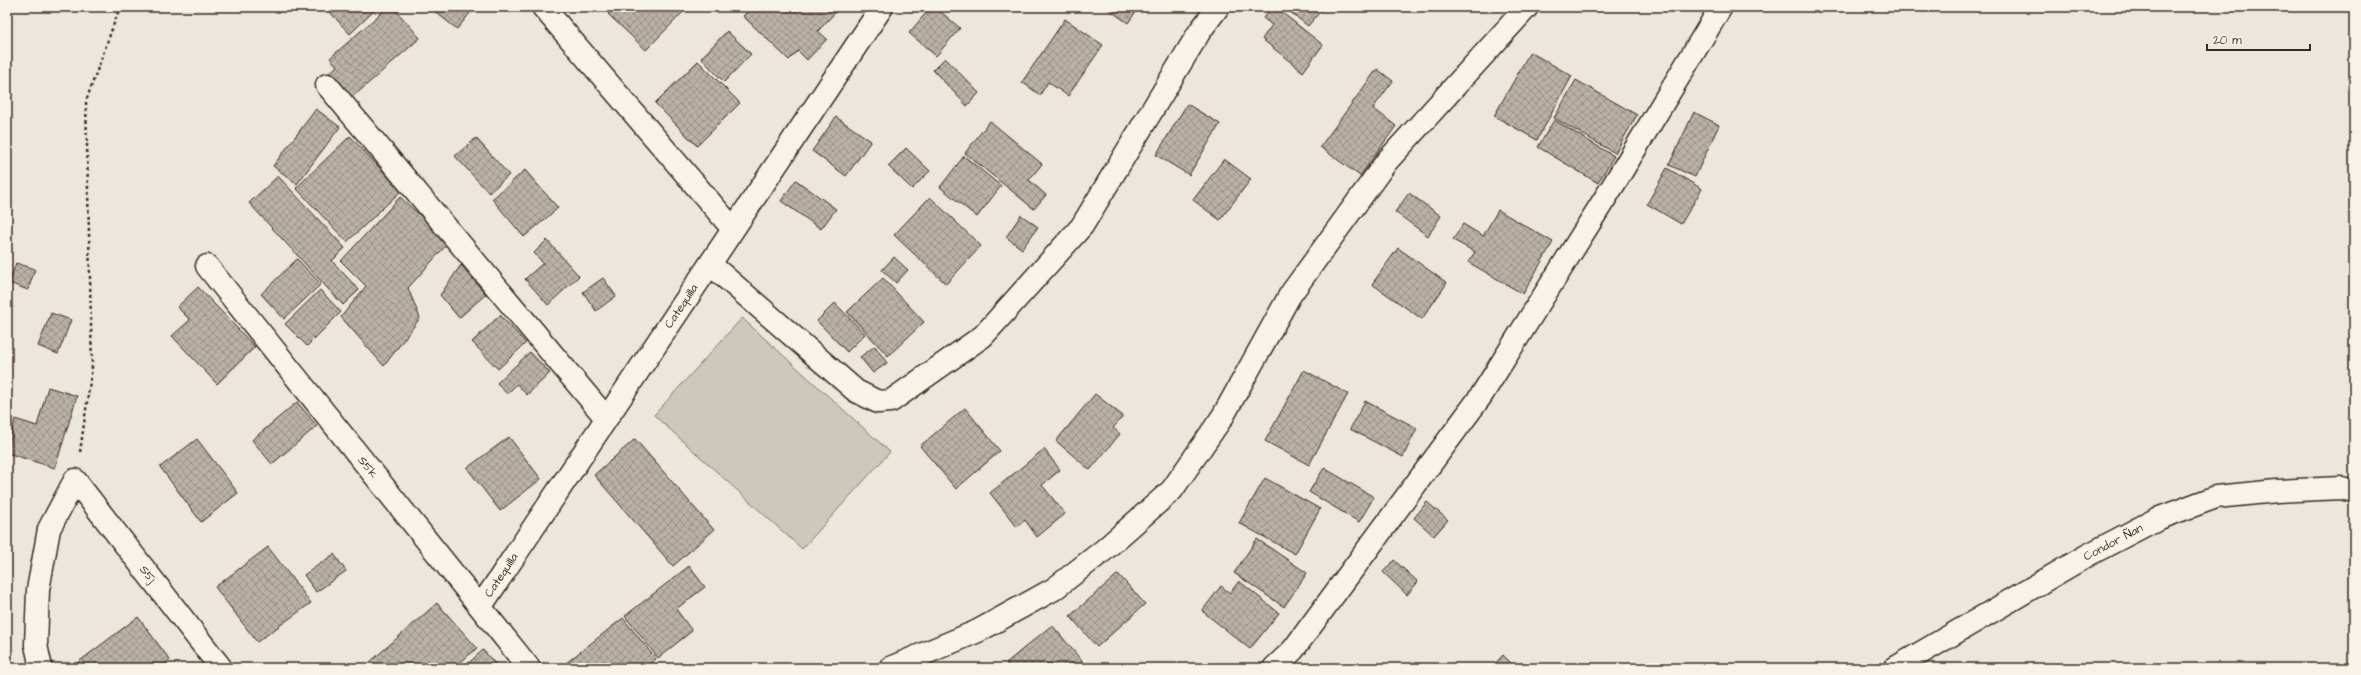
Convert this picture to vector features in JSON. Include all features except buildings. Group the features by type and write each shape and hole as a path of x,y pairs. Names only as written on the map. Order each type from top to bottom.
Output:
{"street":[{"path":"543,7 733,229"},
{"name":"Catequilla","path":"481,606 882,7"},
{"path":"710,264 856,391 878,402 891,401 983,336 1082,226 1200,31 1218,7"},
{"path":"890,668 978,631 1054,589 1104,550 1172,490 1223,416 1290,295 1387,161 1527,7"},
{"path":"1274,668 1293,650 1481,396 1614,184 1721,7"},
{"path":"327,85 606,418"},
{"name":"S5k","path":"207,266 481,606 529,668"},
{"path":"41,668 36,645 38,590 49,528 75,480"},
{"name":"S5j","path":"75,480 221,668"},
{"name":"Condor Ñan","path":"1895,668 2088,555 2157,519 2216,497 2285,490 2341,488 2354,491"}],"path":[{"path":"75,480 92,367 86,101 120,7"}],"shaded area":[{"path":"742,318 890,452 802,549 654,415"}]}
